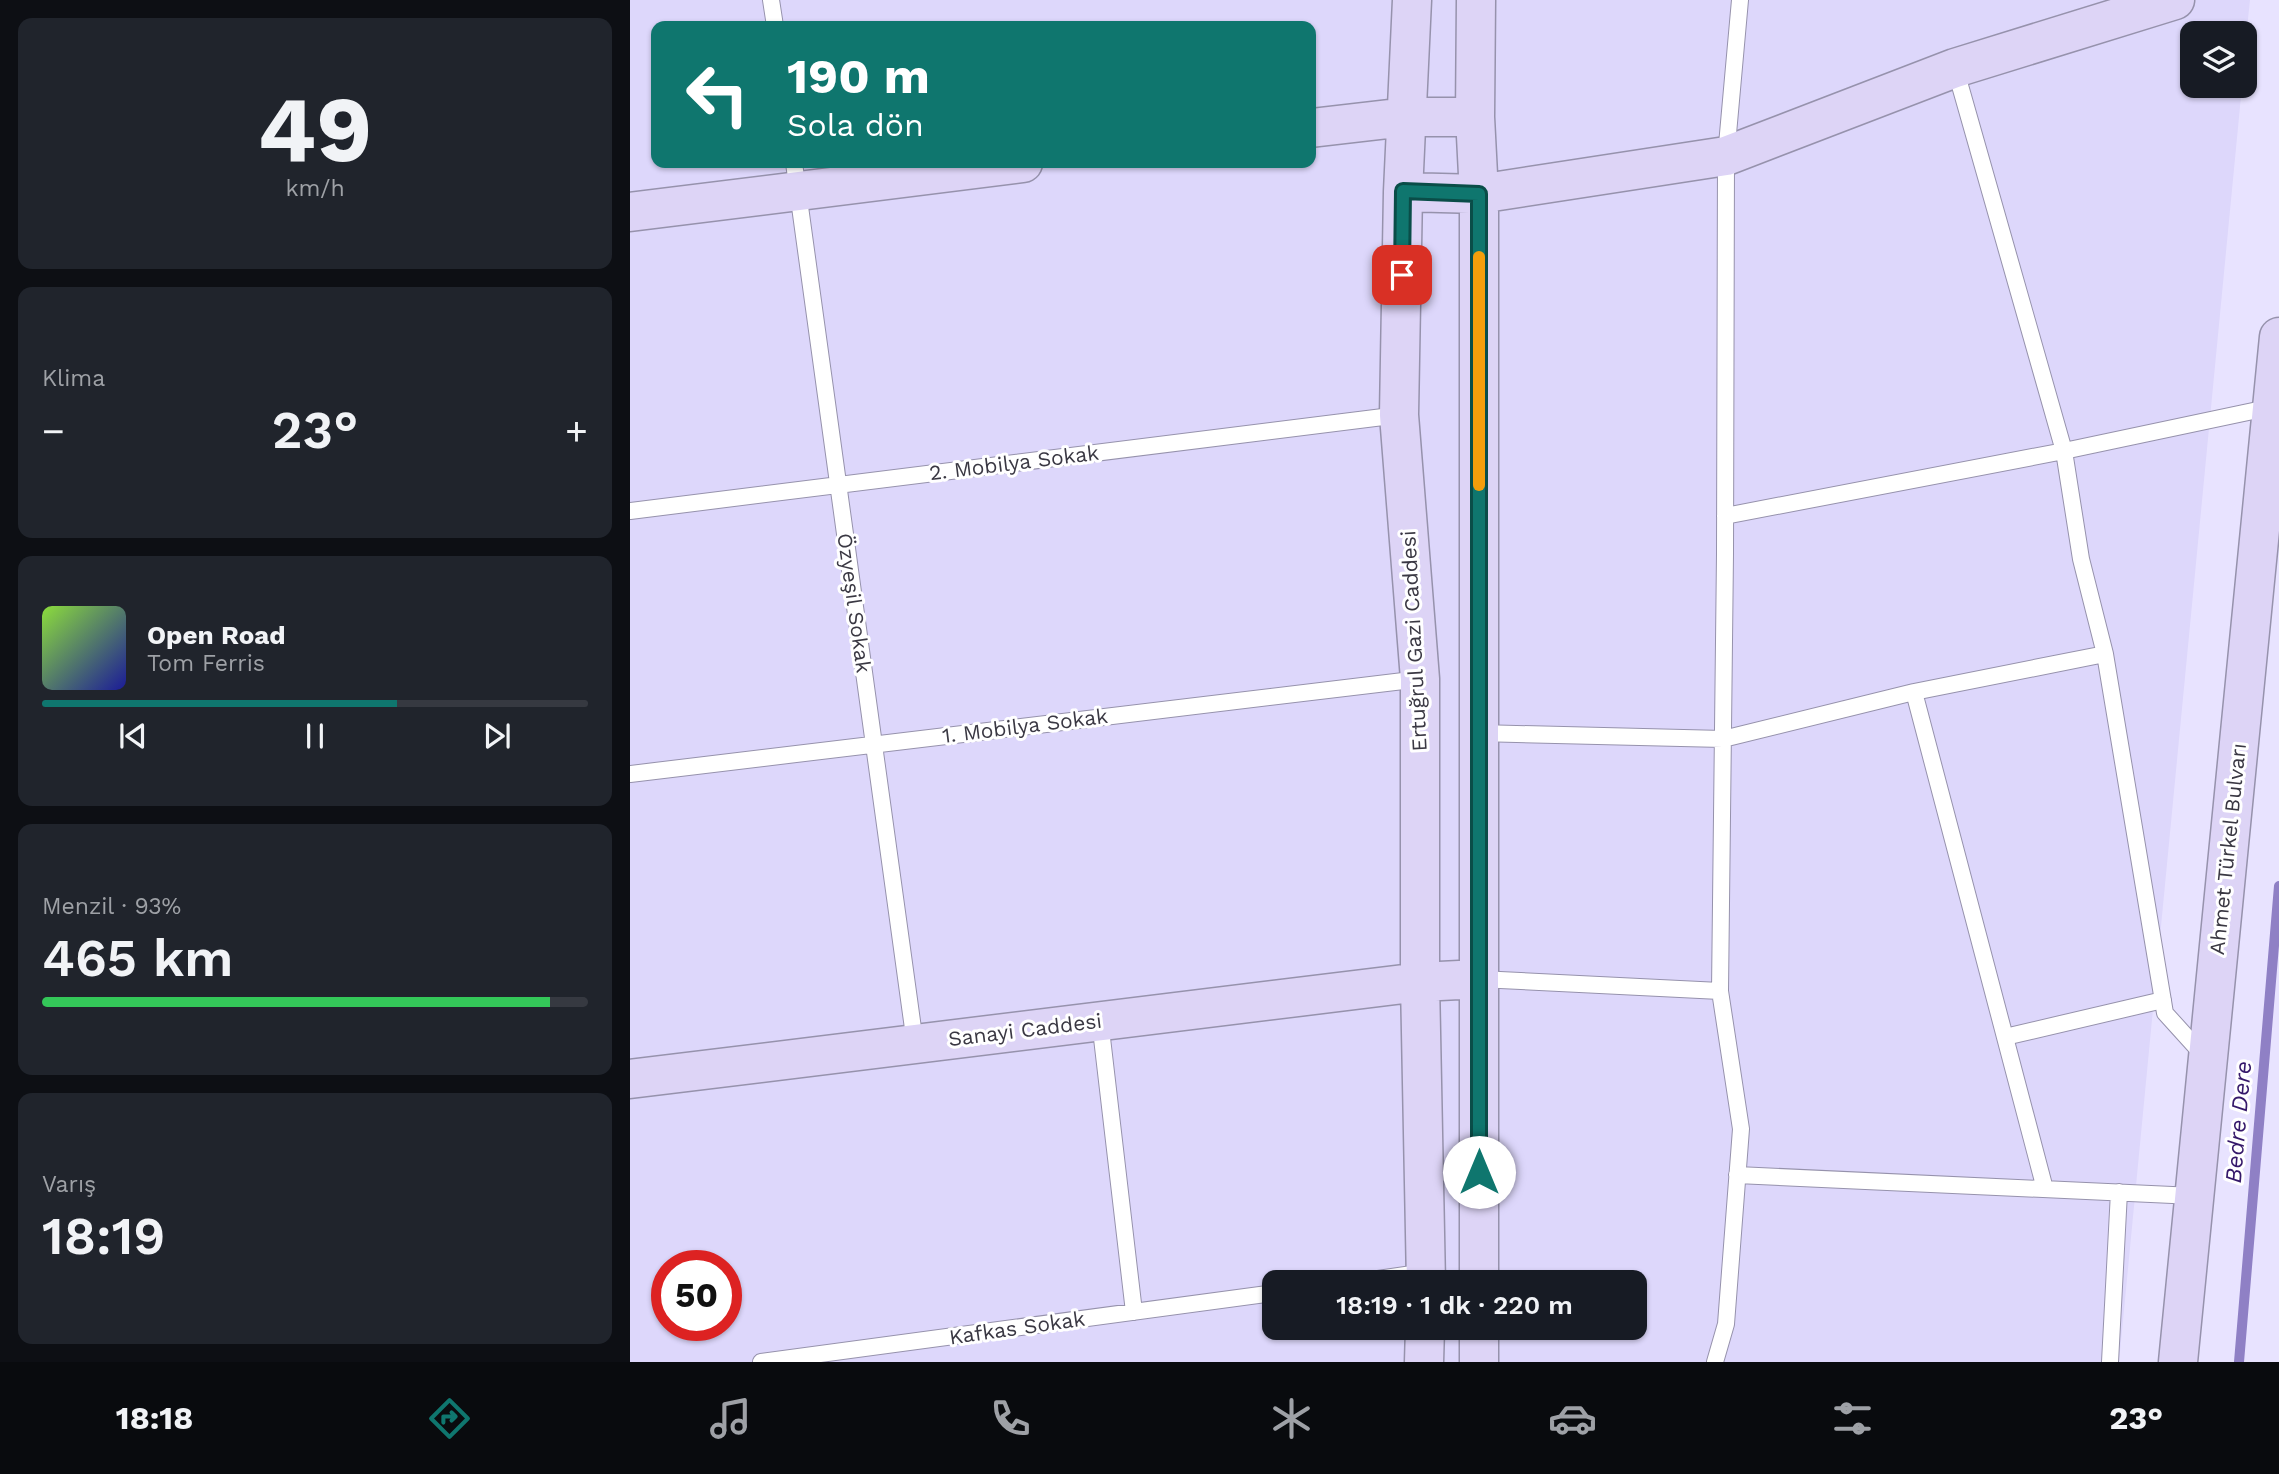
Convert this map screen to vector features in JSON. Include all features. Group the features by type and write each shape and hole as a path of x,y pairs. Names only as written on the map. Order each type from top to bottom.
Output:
{"street":[{"name":"Ertuğrul Gazi Caddesi","path":"1412,0 1403,191 1399,415 1420,679 1420,982 1426,1270"},
{"path":"1476,0 1475,117 1479,194 1479,1270"},
{"path":"1403,191 1479,194 1726,156 1955,68 2175,0"},
{"path":"1316,127 1406,117 1475,117"},
{"path":"630,212 796,176 936,168"},
{"name":"Ahmet Türkel Bulvarı","path":"2178,1362 2279,337"},
{"name":"Sanayi Caddesi","path":"630,1079 1420,982 1479,979"},
{"path":"1424,1362 1425,1340"},
{"path":"1479,1340 1479,1362"}],"lane":[{"path":"771,0 774,21"},
{"path":"1715,1362 1726,1324 1741,1129 1720,990 1726,156 1740,0"},
{"path":"1955,68 2064,452 2081,559 2105,654 2165,1013 2207,1060"},
{"name":"Özyeşil Sokak","path":"796,176 915,1043"},
{"path":"1725,516 2064,452 2272,407"},
{"name":"2. Mobilya Sokak","path":"630,511 1399,415"},
{"path":"1478,733 1723,739 1914,692 2105,654"},
{"name":"1. Mobilya Sokak","path":"630,774 1420,679"},
{"path":"1914,692 2045,1189"},
{"path":"1479,979 1720,990"},
{"path":"2005,1037 2163,1000"},
{"path":"1100,1021 1134,1312"},
{"path":"1737,1175 2194,1196"},
{"path":"2110,1362 2119,1192"},
{"name":"Kafkas Sokak","path":"761,1362 1262,1295"}],"shaded area":[{"path":"630,0 2250,0 2248,21 2180,21 2180,98 2241,98 2119,1362 630,1362"}],"waterway":[{"name":"Bedre Dere","path":"2239,1362 2279,886"}],"slow traffic":[{"path":"1479,257 1479,485"}],"route":[{"path":"1402,275 1403,191 1479,194 1479,1172"}]}
